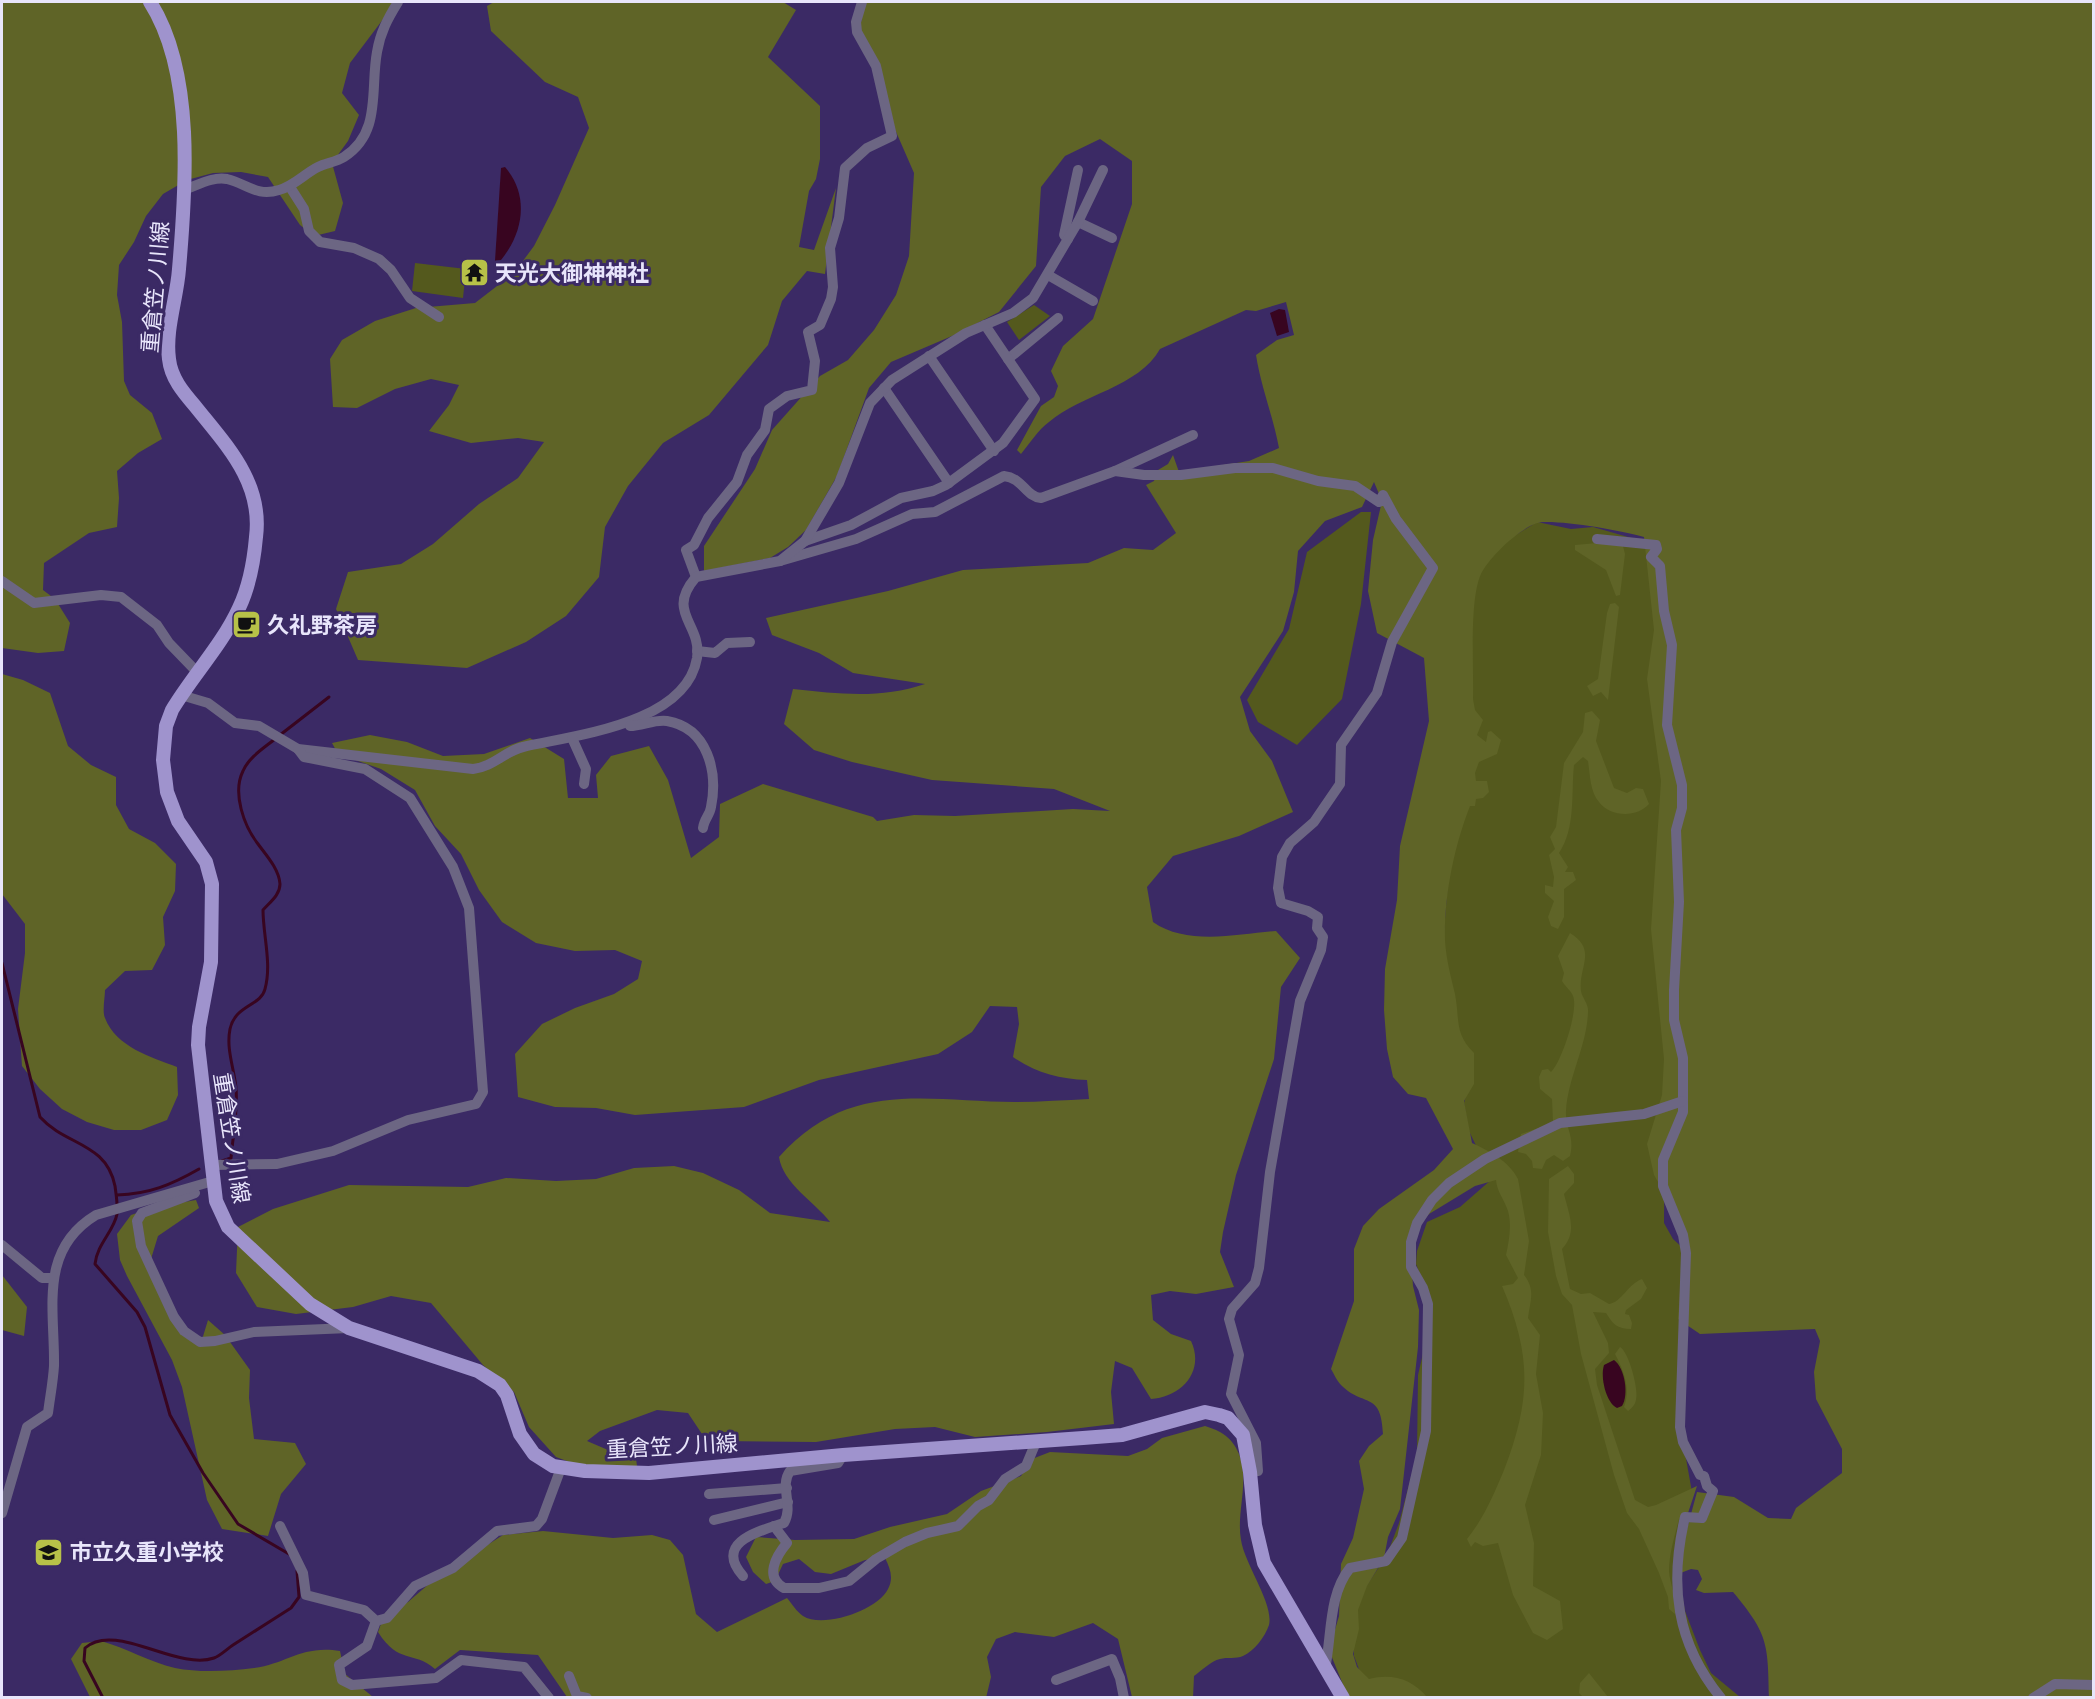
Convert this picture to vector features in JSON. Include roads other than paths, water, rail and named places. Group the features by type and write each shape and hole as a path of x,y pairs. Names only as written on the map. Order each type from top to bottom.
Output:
{"main road":[{"name":"重倉笠ノ川線","path":"150,2 169,45 182,99 185,124 180,268 168,349 170,370 187,396 238,460 252,491 257,520 252,563 240,606 181,695 166,726 163,760 170,807 210,872 212,962 199,1027 198,1045 216,1201 228,1227 310,1304 349,1328 478,1371 491,1378 507,1395 526,1445 543,1461 561,1468 649,1473 843,1455 1122,1435 1195,1414 1212,1412 1228,1418 1244,1435 1255,1525 1264,1563 1343,1698"}],"street":[{"path":"183,190 220,179 260,193 290,187 312,171 344,157 368,129 372,117 376,54 381,33 398,2"},
{"path":"696,577 686,550 694,545 708,518 737,482 747,455 765,430 769,409 786,397 812,390 815,361 808,332 820,325 831,299 833,287 830,248 839,218 845,168 867,148 892,136 876,66 857,32 856,22 862,2"},
{"path":"1068,239 1064,235 1078,170"},
{"path":"805,541 838,483 870,403 892,380 929,356 966,333 1013,313 1033,298 1078,222 1103,170"},
{"path":"290,187 301,201 314,238 320,242 366,252 379,259 391,270 410,298 439,317"},
{"path":"1078,222 1112,238"},
{"path":"1048,275 1093,301"},
{"path":"1008,359 1058,318"},
{"path":"780,561 805,541 851,525 901,498 933,492 949,483 1003,443 1035,399 985,325"},
{"path":"929,356 994,451"},
{"path":"884,388 949,483"},
{"path":"181,695 208,703 235,723 251,723 298,749 473,769 483,768 521,747 572,738 632,722 684,687 690,680 697,651 682,606 687,588 696,577 780,561 856,540 912,514 936,512 1004,476 1019,480 1032,495 1041,498 1115,471 1193,435"},
{"path":"1115,471 1144,475 1181,475 1235,468 1273,468 1318,481 1355,486 1379,502 1383,495 1396,519 1433,568 1392,642 1377,693 1341,745 1340,784 1314,822 1290,843 1282,856 1278,888 1281,903 1318,916 1317,928 1323,938 1321,950 1300,1001 1269,1181 1256,1283 1232,1309 1229,1319 1239,1355 1231,1394 1256,1443 1258,1471 1250,1472"},
{"path":"1597,539 1656,545 1657,549 1651,557 1660,566 1664,611 1672,645 1667,725 1682,785 1682,808 1676,830 1679,902 1674,1020 1683,1058 1683,1112 1663,1160 1664,1186 1683,1235 1686,1253 1680,1427 1690,1459 1700,1475 1704,1476 1707,1486 1713,1491 1702,1518 1684,1518 1676,1560 1675,1584 1683,1630 1712,1687 1721,1698"},
{"path":"2,581 34,603 101,595 121,597 157,625 169,643 197,672"},
{"path":"697,651 715,653 727,643 750,642"},
{"path":"621,726 664,721 680,727 702,741 709,754 712,767 711,808 705,816 703,828"},
{"path":"572,738 586,769 584,784"},
{"path":"212,1165 277,1164 333,1150 408,1120 476,1104 483,1092 469,908 453,867 410,798 365,769 304,757 298,749"},
{"path":"1325,1669 1335,1599 1343,1577 1350,1568 1386,1561 1394,1551 1402,1538 1423,1453 1426,1431 1428,1304 1423,1288 1411,1267 1411,1242 1432,1200 1449,1183 1485,1159 1560,1123 1644,1114 1683,1101"},
{"path":"2,1512 27,1427 48,1413 54,1368 52,1278 58,1258 86,1221 112,1210 213,1181"},
{"path":"213,1181 197,1192 142,1213 136,1221 141,1246 174,1317 184,1331 200,1341 215,1341 254,1332 349,1328"},
{"path":"2,1245 42,1278 52,1278"},
{"path":"774,1526 787,1544 773,1565 774,1577 784,1588 819,1588 849,1581 876,1559 905,1542 927,1533 958,1526 978,1506 989,1500 1005,1479 1026,1466 1036,1442"},
{"path":"743,1576 737,1569 734,1556 736,1548 745,1537 784,1522 789,1502 787,1476 790,1471 838,1463 843,1455"},
{"path":"376,1621 387,1618 415,1586 453,1568 497,1531 536,1526 542,1519 561,1468"},
{"path":"710,1494 787,1488"},
{"path":"714,1520 789,1502"},
{"path":"280,1526 303,1573 306,1595 364,1610 376,1621"},
{"path":"376,1621 367,1646 339,1665 342,1680 352,1685 436,1678 461,1660 524,1667 549,1698"},
{"path":"1056,1680 1112,1659 1120,1678 1124,1698"},
{"path":"569,1676 577,1696 587,1698"},
{"path":"2033,1698 2055,1684 2094,1685"}],"waterway":[{"path":"280,735 329,697"},
{"path":"222,1161 231,1158 236,1114 236,1088 229,1044 230,1029 237,1015 263,995 268,970 263,910 280,888 275,868 253,837 244,819 239,799 240,780 249,761 275,739"},
{"path":"2,963 40,1117 61,1134 94,1152 110,1172 115,1186 117,1214 99,1250 95,1264 137,1312 145,1327 170,1415 203,1473 238,1524 289,1554"},
{"path":"117,1195 160,1188 199,1169"},
{"path":"103,1698 84,1661 85,1648 98,1641 113,1640 182,1658 199,1660 214,1658 291,1608 299,1597 297,1571"}],"place":[{"name":"天光大御神神社","path":"474,273"},
{"name":"久礼野茶房","path":"246,625"},
{"name":"市立久重小学校","path":"49,1552"}]}
